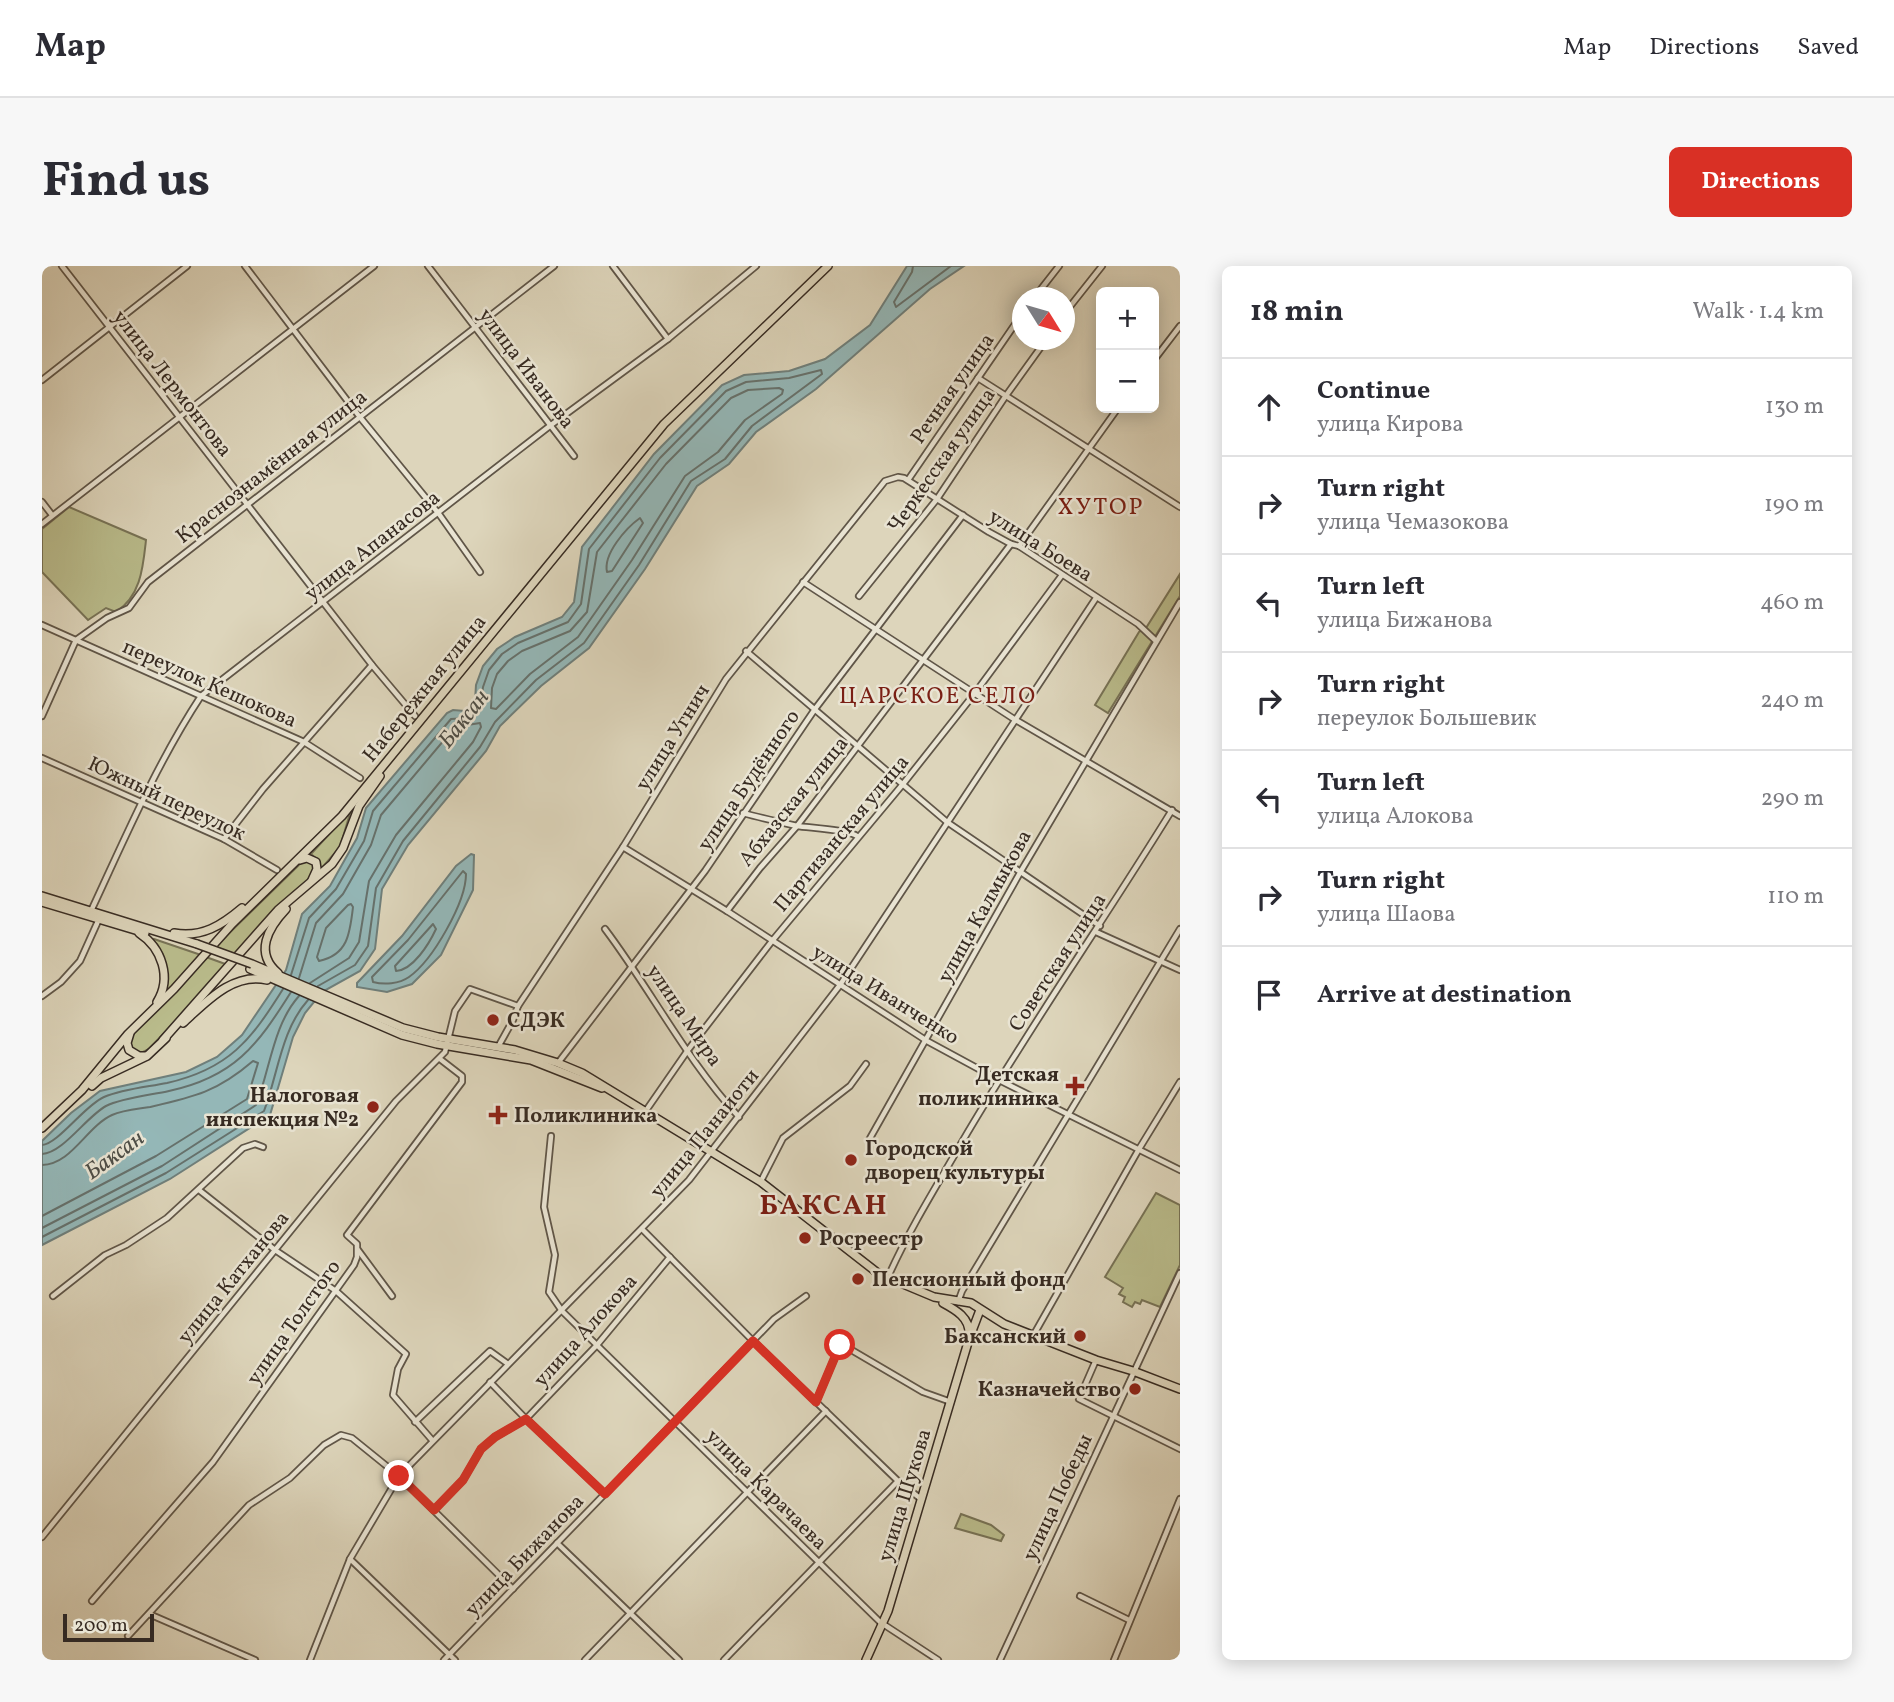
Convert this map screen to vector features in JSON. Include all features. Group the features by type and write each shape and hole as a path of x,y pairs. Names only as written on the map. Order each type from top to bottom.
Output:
{"main road":[{"name":"Набережная улица","path":"43,1127 93,1078 132,1029 260,896 342,816 664,424 828,266"},
{"path":"43,1127 101,1078 147,1056 271,918 339,856 359,806 406,738"},
{"path":"299,860 311,858 317,865 317,873 307,886"},
{"path":"280,979 266,959 266,937 274,922 300,892"},
{"path":"42,896 99,919 196,946"},
{"path":"42,902 153,930 184,935 207,931 225,922 260,896"},
{"path":"133,929 151,943 164,970 162,994 146,1016"},
{"path":"153,930 403,1028 448,1042 531,1060 604,1088 761,1182 865,1265 888,1278 934,1297 971,1303 979,1319"},
{"path":"163,1040 235,981 254,977 280,979"},
{"path":"132,1029 128,1039 129,1050 139,1056 147,1056"},
{"path":"448,1042 498,1047 558,1063 594,1079 604,1088"},
{"path":"934,1297 969,1324 969,1339"},
{"path":"959,1300 956,1306 959,1314"},
{"path":"959,1314 999,1322 1180,1389"},
{"name":"улица Шукова","path":"866,1660 883,1624 969,1339 979,1319"}],"street":[{"name":"улица Лермонтова","path":"62,266 372,665 415,716"},
{"path":"42,380 187,266"},
{"path":"245,266 359,416 439,514 480,572"},
{"path":"42,524 374,266"},
{"name":"улица Иванова","path":"428,266 575,456"},
{"name":"Краснознамённая улица","path":"76,640 107,618 129,608 148,582 554,266"},
{"path":"613,266 668,339"},
{"name":"улица Апанасова","path":"90,914 141,802 177,733 201,696 551,425 668,339 756,266"},
{"path":"1043,287 1059,266"},
{"path":"1075,301 1101,266"},
{"path":"1159,353 1180,326"},
{"name":"Речная улица","path":"908,480 1012,330"},
{"name":"Черкесская улица","path":"859,596 937,499 1039,350"},
{"path":"978,378 1180,507"},
{"path":"1019,546 1114,413"},
{"name":"улица Угнич","path":"498,1047 513,1020 517,1006 623,846 708,706 746,651 881,484 898,477 908,480"},
{"name":"улица Боева","path":"908,480 1019,546 1138,624 1156,641"},
{"path":"42,502 52,515"},
{"name":"улица Будённого","path":"558,1063 692,889 815,709 963,515"},
{"name":"Абхазская улица","path":"727,911 797,826 1012,544"},
{"name":"Партизанская улица","path":"646,1112 688,1050 772,941 975,694 1062,575"},
{"path":"803,582 1014,719 1180,816"},
{"name":"улица Панаиоти","path":"310,1660 350,1559 399,1476 689,1180 840,985 1096,598"},
{"name":"улица Калмыкова","path":"869,1140 1021,872 1180,602"},
{"name":"переулок Кешокова","path":"42,625 304,742 360,778"},
{"path":"42,716 76,640"},
{"path":"746,651 947,822 1100,926"},
{"path":"224,839 372,665"},
{"name":"Южный переулок","path":"42,758 224,839 277,870"},
{"name":"Советская улица","path":"888,1278 919,1214 999,1080 1172,810"},
{"path":"743,813 797,826 850,832 858,836"},
{"name":"улица Иванченко","path":"623,846 927,1041 1180,1170"},
{"path":"42,996 61,982 79,961 99,919"},
{"name":"улица Мира","path":"605,929 634,967 719,1096 738,1117"},
{"path":"959,1300 1180,929"},
{"path":"1096,932 1180,971"},
{"name":"улица Катханова","path":"42,1537 396,1101 440,1059 448,1042 455,1011 470,989 517,1006"},
{"name":"улица Толстого","path":"92,1601 213,1462 354,1265 357,1244 347,1235 462,1082 462,1076 440,1059"},
{"path":"761,1182 783,1138 850,1086 866,1064"},
{"path":"1033,1336 1180,1082"},
{"name":"улица Карачаева","path":"551,1136 544,1207 555,1255 549,1292 562,1311 883,1624 938,1660"},
{"path":"54,1296 105,1255 126,1245 167,1218 243,1148 255,1144 263,1147"},
{"path":"199,1190 275,1250 336,1291 406,1354 398,1369 393,1395 432,1440"},
{"path":"642,1229 816,1402 898,1481 921,1499"},
{"path":"358,1250 392,1296"},
{"name":"улица Алокова","path":"434,1510 463,1480 481,1449 495,1437 526,1419 597,1345 670,1256"},
{"name":"улица Победы","path":"1000,1660 1180,1273"},
{"path":"970,1280 964,1297 971,1303"},
{"name":"улица Бижанова","path":"444,1660 774,1319 806,1296"},
{"path":"816,1402 840,1345 923,1392 951,1402"},
{"path":"415,1422 490,1351 508,1364"},
{"path":"1096,1360 1079,1399 1180,1449"},
{"path":"490,1382 605,1494"},
{"path":"585,1660 826,1411"},
{"path":"128,1636 249,1505 290,1478 324,1445 341,1435 352,1438 399,1476 513,1589"},
{"path":"724,1660 898,1481"},
{"path":"1114,1660 1180,1499"},
{"path":"557,1543 678,1660"},
{"path":"350,1559 455,1660"},
{"path":"1080,1595 1129,1620"},
{"path":"149,1615 255,1660"}],"green space":[{"path":"69,507 146,540 136,589 131,598 116,612 106,608 88,620 42,572 42,529"},
{"path":"1180,574 1180,596 1108,713 1095,705 1139,632 1146,628"},
{"path":"351,810 340,847 321,869 318,860 311,854"},
{"path":"303,861 312,861 315,873 237,955 215,947"},
{"path":"154,939 201,955 165,995 167,979 152,941"},
{"path":"206,957 228,965 149,1049 139,1054 131,1047 130,1038"},
{"path":"1156,1193 1180,1205 1180,1265 1160,1307 1142,1300 1140,1304 1135,1302 1132,1307 1123,1302 1125,1297 1119,1294 1123,1288 1105,1277"},
{"path":"961,1514 991,1525 1004,1535 1001,1541 955,1528"}],"water":[{"name":"Баксан","path":"907,266 964,266 930,289 816,389 756,432 729,464 697,486 645,569 589,648 541,686 500,726 486,751 408,845 382,889 375,949 360,971 322,992 305,1013 293,1037 270,1115 170,1179 42,1245 42,1141 71,1113 100,1091 186,1072 217,1057 242,1035 286,970 302,914 330,886 357,838 366,808 447,713 471,708 483,666 497,649 515,637 562,617 574,602 582,547 654,454 722,385 744,375 789,371 825,359 870,325"},
{"path":"471,854 474,855 473,890 441,955 412,984 387,992 357,987 357,983 402,936 456,866"}],"place":[{"name":"СДЭК","path":"493,1020"},
{"name":"Детская поликлиника","path":"1075,1086"},
{"name":"Налоговая инспекция №2","path":"373,1107"},
{"name":"Поликлиника","path":"498,1115"},
{"name":"Городской дворец культуры","path":"851,1160"},
{"name":"Росреестр","path":"805,1238"},
{"name":"Пенсионный фонд","path":"858,1279"},
{"name":"Баксанский","path":"1080,1336"},
{"name":"Казначейство","path":"1135,1389"}],"district":[{"name":"ХУТОР","path":"1101,506"},
{"name":"ЦАРСКОЕ СЕЛО","path":"938,695"},
{"name":"БАКСАН","path":"824,1204"}],"route":[{"path":"399,1476 434,1510 463,1480 481,1449 495,1437 526,1419 605,1494 753,1341 816,1402 840,1345"}]}
